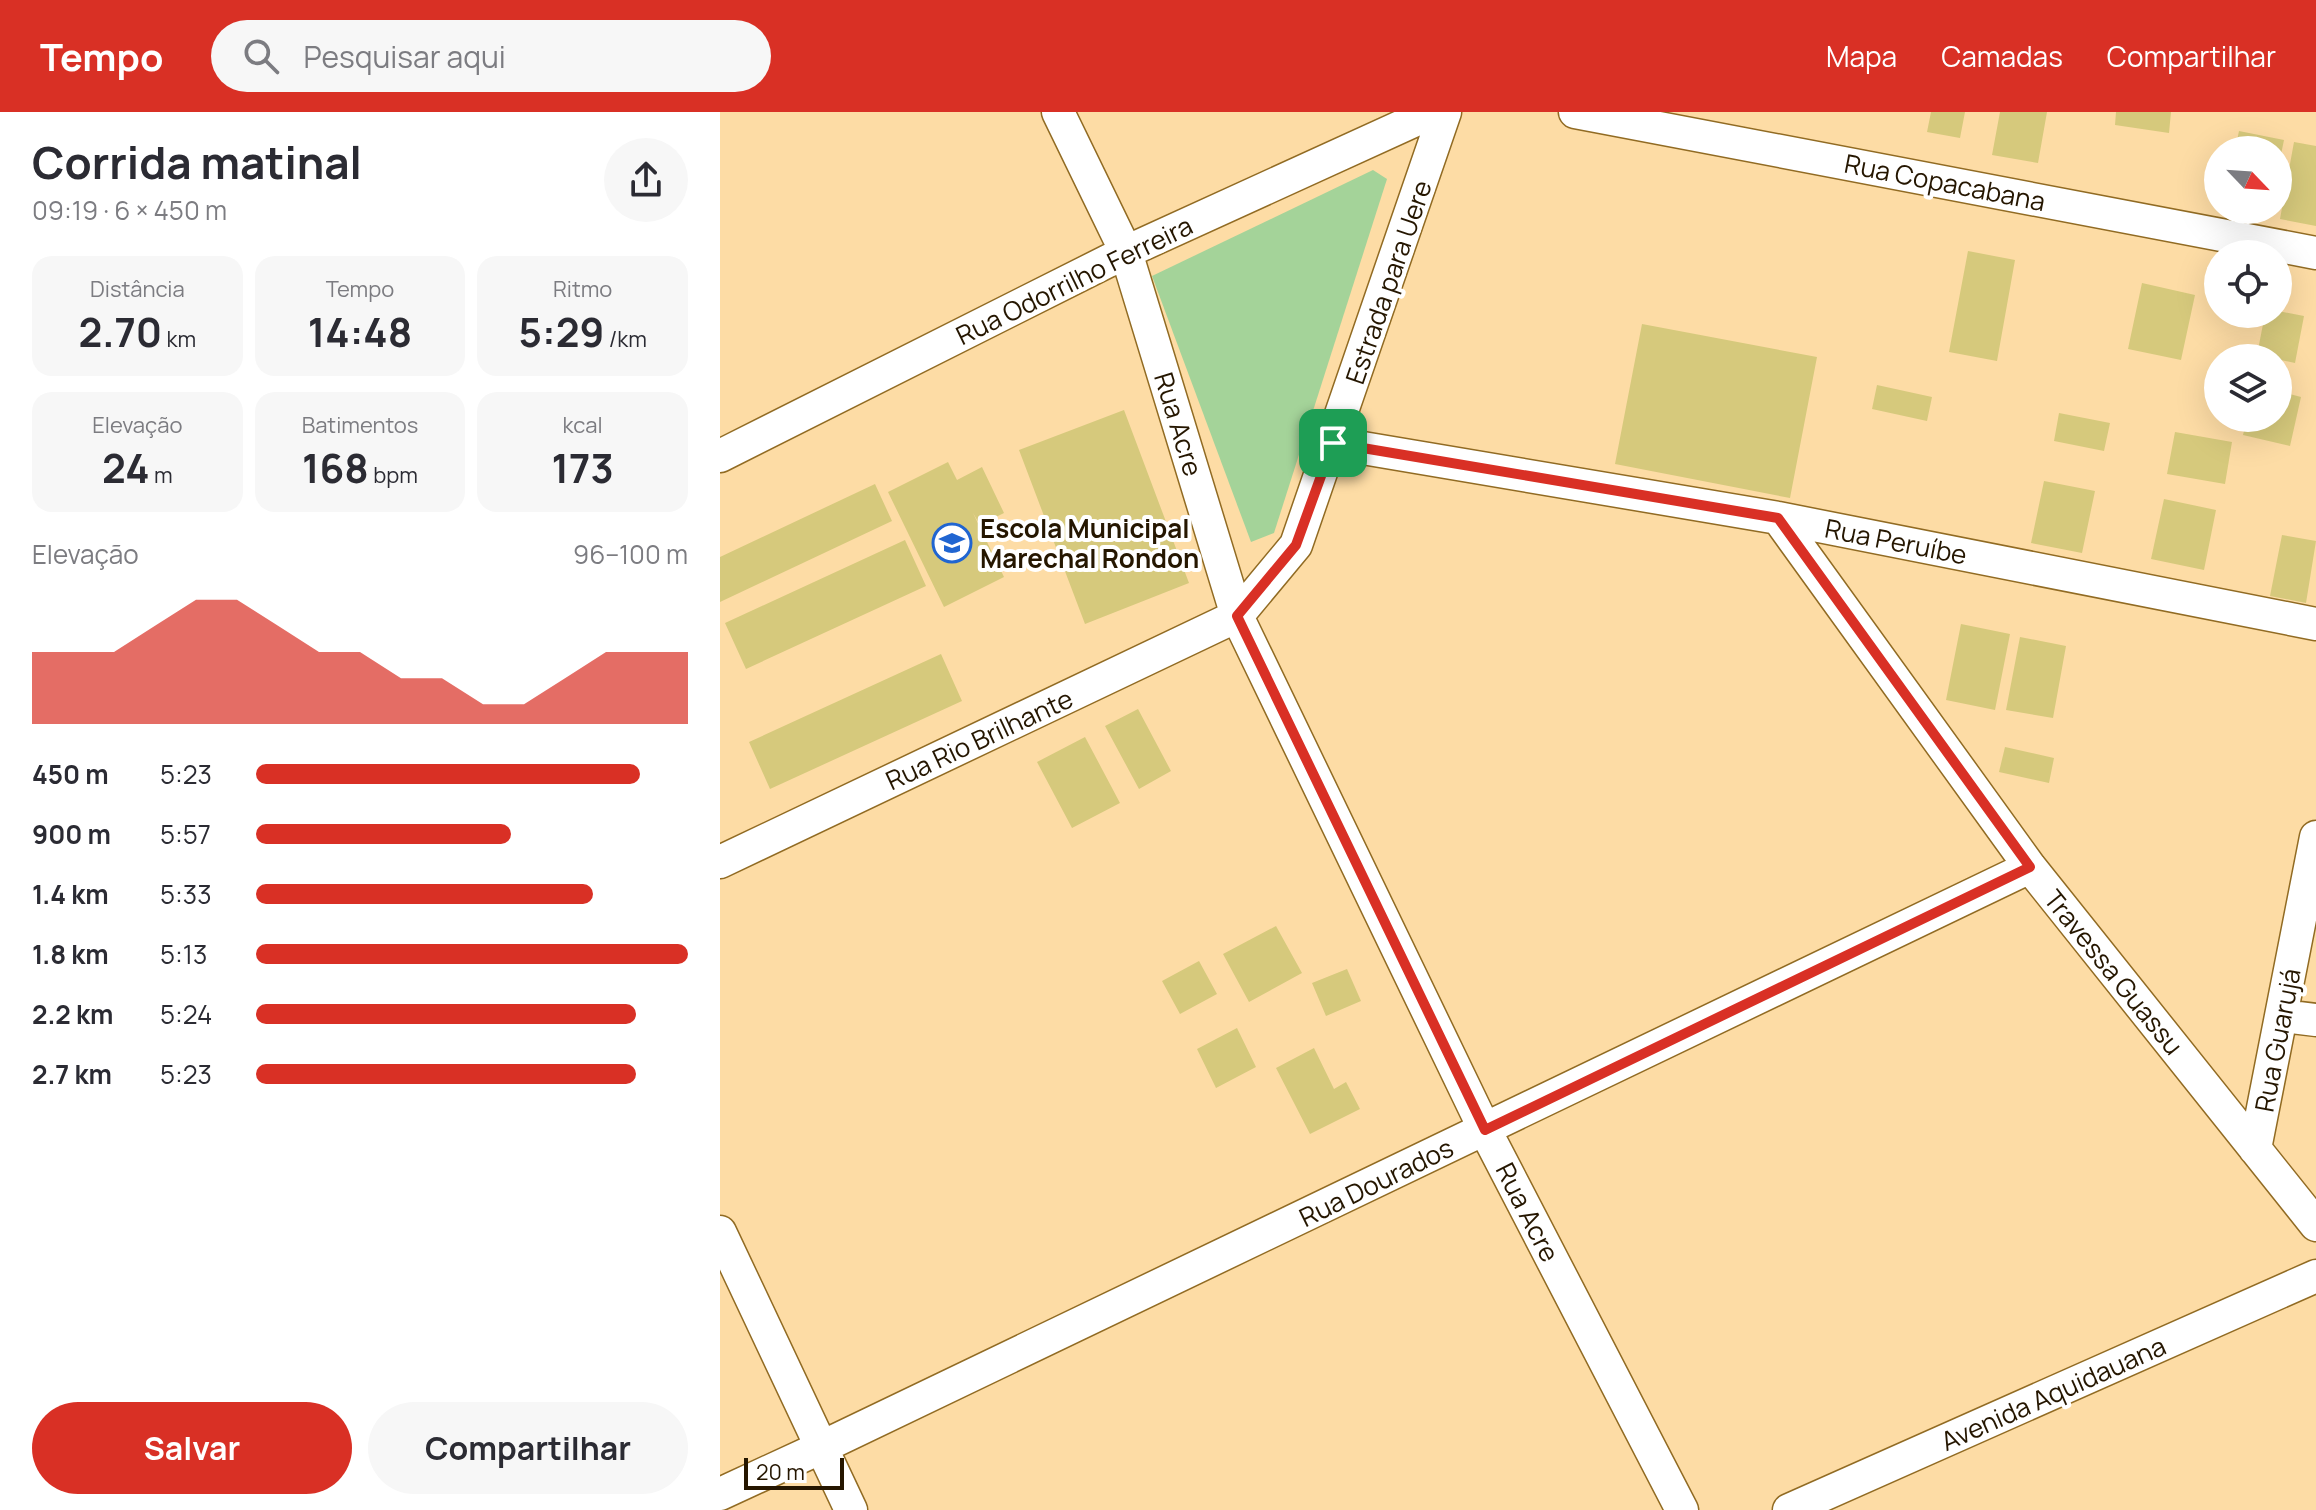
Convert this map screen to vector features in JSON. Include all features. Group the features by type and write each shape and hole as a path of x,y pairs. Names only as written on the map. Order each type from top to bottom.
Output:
{"street":[{"name":"Rua Acre","path":"1058,112 1126,252 1237,616 1485,1130 1682,1510"},
{"name":"Rua Odorrilho Ferreira","path":"720,456 1126,252 1433,112"},
{"name":"Estrada para Uere","path":"1237,616 1296,545 1445,112"},
{"name":"Rua Copacabana","path":"1575,112 2316,253"},
{"name":"Rua Peruíbe","path":"1333,443 1778,518 2316,624"},
{"name":"Travessa Guassu","path":"1778,518 2030,867 2316,1225"},
{"name":"Rua Rio Brilhante","path":"720,862 1237,616"},
{"name":"Rua Guarujá","path":"2255,1149 2316,837"},
{"name":"Rua Dourados","path":"720,1494 2030,867"},
{"path":"2283,1016 2316,1020"},
{"path":"720,1232 851,1510"},
{"name":"Avenida Aquidauana","path":"1789,1510 2316,1276"}],"green space":[{"path":"1373,170 1387,179 1274,533 1251,542 1152,276"}],"building":[{"path":"1931,112 1965,112 1960,138 1927,132"},
{"path":"2000,112 2047,112 2038,163 1992,155"},
{"path":"2116,112 2171,112 2169,133 2115,125"},
{"path":"2239,131 2264,136 2238,136"},
{"path":"2294,142 2316,146 2316,226 2292,221"},
{"path":"1968,251 2015,260 1997,361 1949,352"},
{"path":"2142,283 2195,295 2181,360 2128,349"},
{"path":"2292,314 2304,316 2295,363 2292,362 2292,344 2259,344 2262,328 2292,328"},
{"path":"1642,324 1817,357 1790,498 1615,464"},
{"path":"1877,385 1932,397 1927,421 1872,409"},
{"path":"2292,395 2301,397 2290,446 2243,435 2244,432 2292,432"},
{"path":"1124,410 1189,583 1085,624 1019,450"},
{"path":"2059,413 2110,423 2104,451 2054,441"},
{"path":"2175,432 2232,442 2225,484 2167,474"},
{"path":"948,462 957,480 982,467 1004,513 980,525 973,513 1004,577 944,607 888,492"},
{"path":"2044,481 2095,491 2082,553 2031,543"},
{"path":"875,484 892,521 720,602 720,557"},
{"path":"2164,499 2216,510 2204,570 2151,559"},
{"path":"2282,535 2316,541 2306,603 2270,596"},
{"path":"905,540 926,586 746,669 725,623"},
{"path":"1961,624 2010,634 1995,710 1946,700"},
{"path":"2020,637 2066,646 2053,718 2006,710"},
{"path":"941,654 962,701 770,789 749,742"},
{"path":"1138,709 1171,771 1139,789 1105,726"},
{"path":"1085,737 1120,803 1072,828 1037,762"},
{"path":"2005,747 2054,758 2049,783 1999,772"},
{"path":"1276,926 1302,973 1249,1002 1223,954"},
{"path":"1199,961 1217,994 1180,1014 1162,981"},
{"path":"1347,969 1361,1001 1326,1016 1312,983"},
{"path":"1237,1028 1256,1067 1216,1088 1197,1049"},
{"path":"1314,1048 1334,1089 1346,1082 1360,1109 1310,1134 1276,1068"}],"place":[{"name":"Escola Municipal Marechal Rondon","path":"952,543"}],"route":[{"path":"1333,443 1778,518 2030,867 1485,1130 1237,616 1296,545 1333,443"}]}
